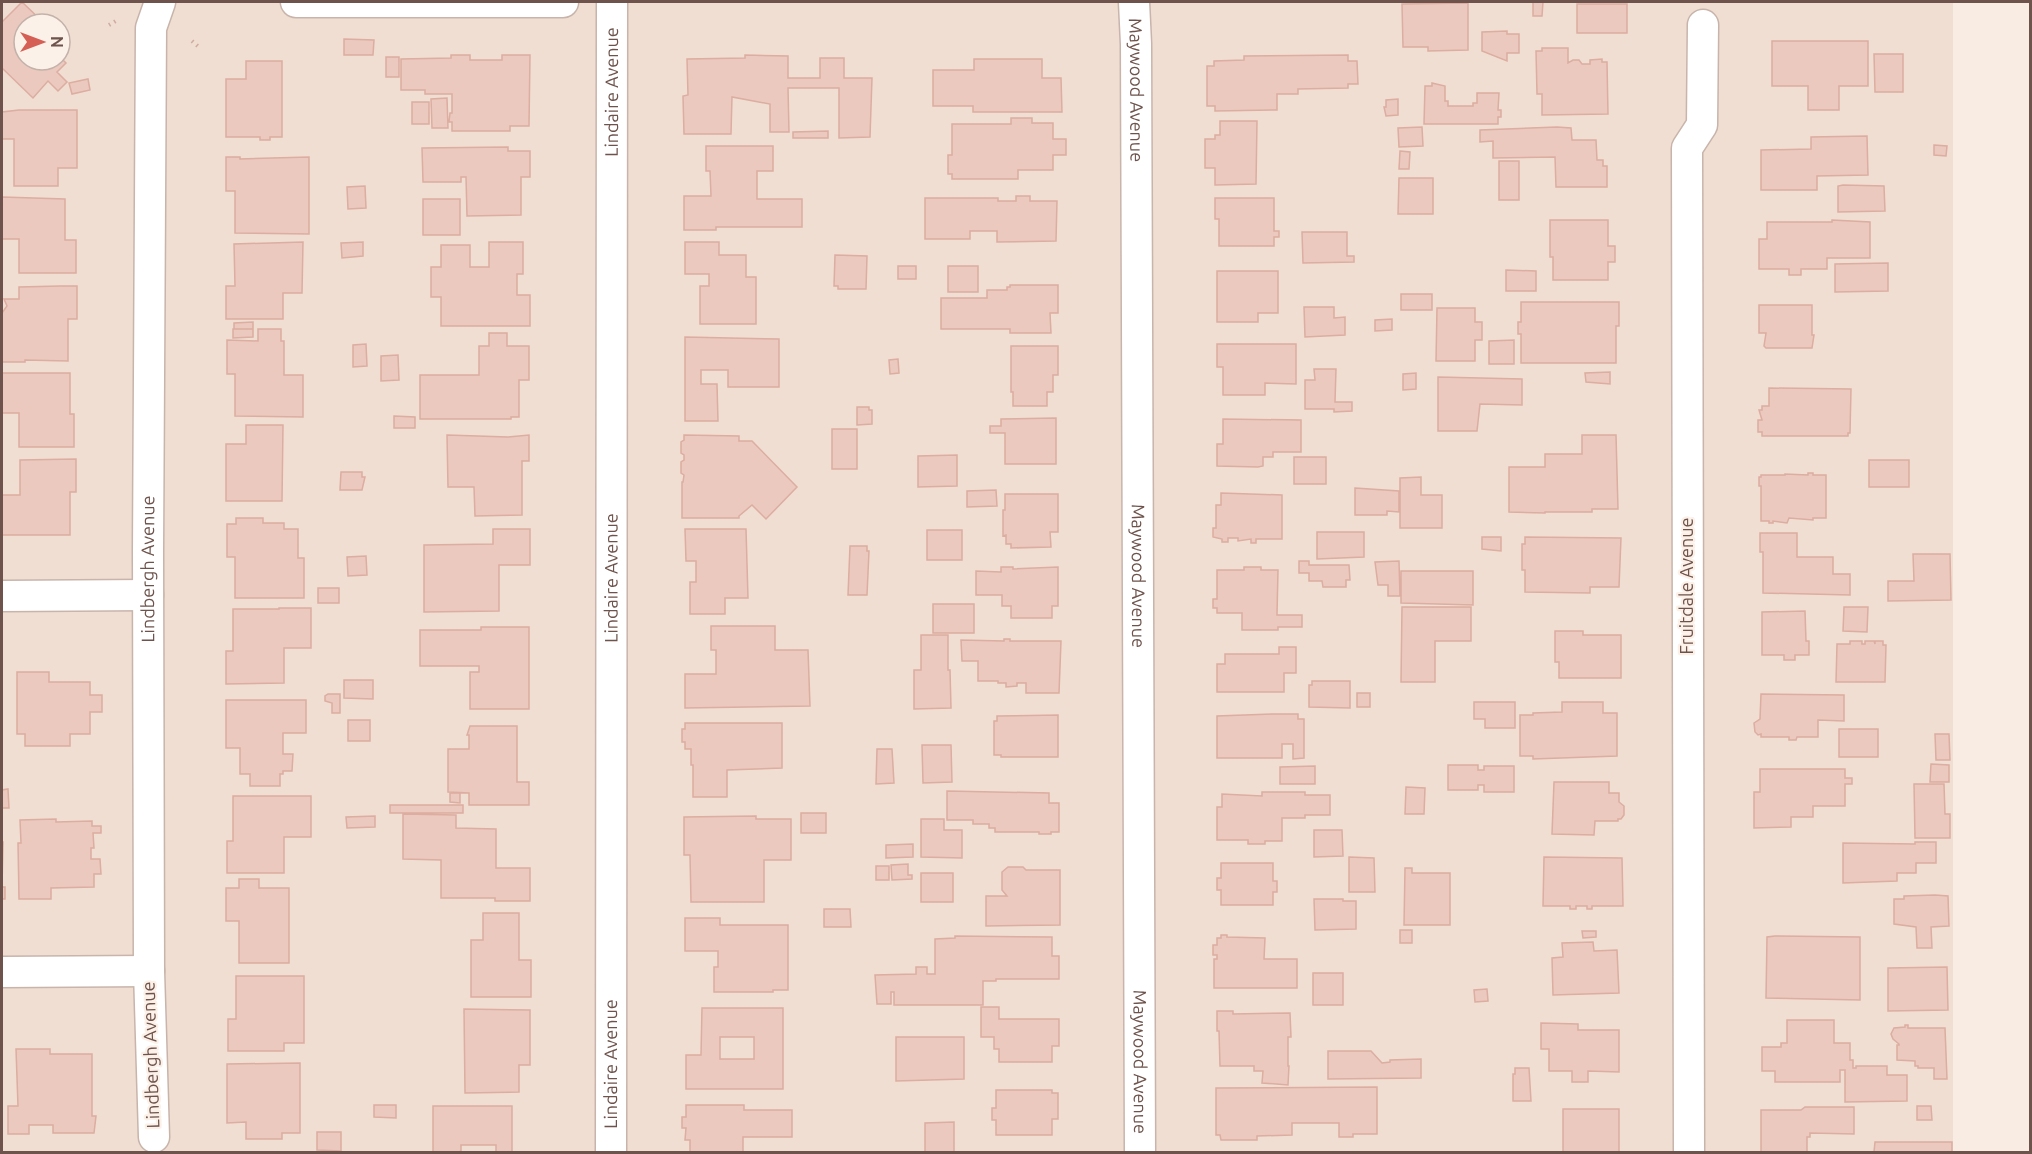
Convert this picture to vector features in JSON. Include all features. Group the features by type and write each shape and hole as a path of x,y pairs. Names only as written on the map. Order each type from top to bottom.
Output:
{"street":[{"name":"Lindbergh Avenue","path":"154,1137 148,971 148,595 151,28 160,2"},
{"path":"296,2 563,2"},
{"name":"Lindaire Avenue","path":"611,1152 612,2"},
{"name":"Maywood Avenue","path":"1134,2 1140,1152"},
{"name":"Fruitdale Avenue","path":"1689,1152 1687,148 1702,125 1703,25"},
{"path":"2,596 148,595"},
{"path":"2,972 148,971"}],"path":[{"path":"109,25 119,19"},
{"path":"192,41 200,48"}],"shaded area":[{"path":"2,2 1953,2 1953,1152 2,1152"}],"building":[{"path":"22,2 32,12 12,12"},
{"path":"1533,2 1543,2 1542,16 1533,16"},
{"path":"1468,3 1468,50 1428,51 1428,47 1403,47 1402,4"},
{"path":"1577,4 1627,4 1627,33 1577,33"},
{"path":"12,12 12,72 57,72 67,82 58,91 48,81 33,98 2,68 2,22"},
{"path":"1507,31 1507,34 1519,34 1519,53 1507,53 1507,61 1482,51 1482,32"},
{"path":"344,39 374,40 373,55 344,55"},
{"path":"1772,41 1868,41 1868,86 1839,86 1839,110 1808,110 1808,86 1772,86"},
{"path":"1542,48 1568,48 1568,63 1579,60 1582,64 1590,64 1590,60 1602,59 1602,62 1607,62 1608,114 1542,115 1542,94 1537,94 1536,51 1542,51"},
{"path":"1874,54 1903,54 1903,92 1875,92"},
{"path":"451,55 470,55 470,60 502,60 502,55 530,55 529,126 510,126 510,131 452,131 452,122 449,122 450,113 452,113 452,94 425,94 425,90 401,90 401,59 451,58"},
{"path":"745,55 788,56 788,78 820,78 820,58 844,58 844,78 872,78 870,137 839,138 839,88 788,88 789,132 770,132 770,104 732,97 731,134 684,134 683,96 688,95 687,59 745,58"},
{"path":"1348,55 1348,61 1357,61 1358,84 1348,84 1348,88 1298,89 1298,94 1277,94 1277,110 1215,111 1215,106 1207,106 1207,66 1214,66 1214,61 1244,60 1244,56"},
{"path":"386,57 399,57 399,77 386,77"},
{"path":"974,59 1042,59 1042,78 1061,78 1062,112 973,112 973,106 933,106 933,70 974,70"},
{"path":"246,61 282,61 282,137 260,140 260,137 226,137 226,79 246,79"},
{"path":"88,79 90,90 72,94 69,83"},
{"path":"1432,83 1445,86 1445,101 1448,101 1448,106 1473,106 1473,103 1477,103 1477,93 1499,93 1498,110 1501,110 1501,117 1498,117 1498,124 1424,124 1425,86 1432,86"},
{"path":"447,98 448,128 432,128 431,99"},
{"path":"1398,99 1398,115 1386,116 1384,107 1386,107 1386,100"},
{"path":"412,102 429,102 429,124 412,124"},
{"path":"77,110 77,168 58,168 58,186 14,186 14,139 2,139 2,112"},
{"path":"1011,118 1032,118 1032,123 1053,123 1053,139 1066,139 1066,155 1053,155 1053,170 1018,170 1018,179 952,179 952,174 948,174 948,155 952,155 952,124 1011,124"},
{"path":"1220,121 1257,121 1256,184 1215,185 1215,168 1205,168 1205,139 1215,139 1215,135 1220,135"},
{"path":"1422,127 1423,146 1399,147 1398,128"},
{"path":"1571,128 1572,140 1596,140 1597,160 1603,160 1603,166 1607,166 1607,187 1556,187 1555,157 1493,158 1493,141 1480,142 1480,130"},
{"path":"828,131 828,138 793,138 793,132"},
{"path":"1867,136 1868,175 1817,176 1817,190 1761,190 1761,150 1811,149 1811,137"},
{"path":"1934,145 1947,146 1946,156 1934,155"},
{"path":"706,146 773,146 773,171 757,171 757,199 802,199 802,227 716,227 716,230 684,230 684,196 711,196 710,171 706,171"},
{"path":"508,147 508,151 530,151 530,177 521,177 521,215 467,216 466,177 461,177 461,182 423,182 422,148"},
{"path":"1400,151 1410,152 1409,169 1399,169"},
{"path":"226,157 240,157 240,159 309,157 309,234 235,233 235,191 226,191"},
{"path":"1499,161 1519,161 1519,200 1499,200"},
{"path":"1399,178 1433,178 1433,214 1398,214"},
{"path":"365,186 366,208 348,209 347,187"},
{"path":"1838,186 1884,186 1885,211 1838,212"},
{"path":"1016,196 1030,196 1030,201 1057,201 1056,241 997,242 997,231 970,231 970,239 925,239 925,198 998,198 998,201 1016,201"},
{"path":"2,197 65,199 65,240 76,240 76,273 19,273 19,239 2,239"},
{"path":"1215,198 1274,198 1274,231 1279,231 1279,237 1274,237 1274,246 1219,246 1219,219 1215,219"},
{"path":"423,199 460,199 460,235 423,235"},
{"path":"1550,220 1608,220 1608,246 1615,246 1615,262 1608,262 1608,280 1553,280 1553,257 1550,257"},
{"path":"1832,220 1870,222 1870,258 1827,258 1827,269 1801,269 1801,275 1789,275 1789,269 1759,269 1759,239 1767,239 1767,222 1832,222"},
{"path":"1302,232 1347,232 1347,256 1354,256 1354,262 1303,263"},
{"path":"303,242 302,293 283,293 283,319 226,319 226,286 235,286 234,244"},
{"path":"363,242 363,256 342,258 341,243"},
{"path":"489,242 523,242 523,274 517,274 517,295 530,295 530,326 441,326 441,297 431,297 431,267 441,267 441,245 470,245 470,267 489,267"},
{"path":"685,242 719,242 719,255 746,255 746,277 756,277 756,324 700,324 700,286 709,286 709,274 685,274"},
{"path":"835,255 867,256 866,289 838,289 838,286 834,286"},
{"path":"1888,263 1888,291 1835,292 1835,264"},
{"path":"898,266 916,266 916,279 898,279"},
{"path":"948,266 978,266 978,292 948,292"},
{"path":"1506,270 1536,271 1536,291 1506,291"},
{"path":"1217,271 1278,271 1278,313 1258,313 1258,322 1217,322"},
{"path":"1010,285 1058,285 1058,313 1050,313 1051,333 1010,333 1010,329 941,329 941,298 987,298 987,290 1007,290"},
{"path":"77,286 77,319 68,319 68,361 2,362 2,313 7,306 4,299 19,299 19,287"},
{"path":"1401,294 1432,294 1432,310 1401,310"},
{"path":"1521,302 1619,302 1619,326 1616,326 1616,363 1521,363 1521,334 1518,334 1518,322 1521,322"},
{"path":"1759,305 1812,305 1812,335 1814,335 1812,348 1766,348 1764,346 1766,333 1759,333"},
{"path":"1304,307 1334,307 1334,318 1345,317 1345,335 1305,337"},
{"path":"1437,308 1475,308 1475,322 1482,322 1482,340 1475,340 1475,361 1436,361"},
{"path":"1392,319 1392,330 1375,331 1375,320"},
{"path":"253,322 253,329 234,329 234,323"},
{"path":"233,329 253,329 253,337 233,338"},
{"path":"258,329 281,329 281,341 284,341 284,375 303,375 303,417 235,416 235,374 227,374 227,340 258,341"},
{"path":"489,333 507,333 507,346 529,346 529,380 519,380 519,417 511,417 511,419 420,419 420,375 479,375 479,346 489,346"},
{"path":"685,337 779,339 779,387 728,387 728,370 701,370 701,384 717,384 718,421 685,421"},
{"path":"1514,340 1514,364 1489,364 1489,341"},
{"path":"366,344 367,366 353,367 353,345"},
{"path":"1217,344 1296,344 1296,384 1265,383 1265,395 1223,395 1223,367 1217,367"},
{"path":"1011,346 1058,346 1058,375 1053,375 1053,392 1047,392 1047,406 1013,406"},
{"path":"398,355 399,380 381,381 381,356"},
{"path":"898,359 899,373 890,374 889,360"},
{"path":"1314,369 1336,369 1335,402 1352,402 1352,411 1305,409 1305,380 1315,380"},
{"path":"1610,372 1610,384 1586,382 1585,373"},
{"path":"2,373 70,373 70,414 74,414 74,447 19,447 19,413 2,413"},
{"path":"1416,373 1416,389 1403,390 1403,374"},
{"path":"1438,377 1522,379 1522,405 1480,404 1477,431 1438,431"},
{"path":"1769,388 1851,389 1850,433 1848,436 1762,436 1762,432 1758,432 1758,420 1762,420 1759,410 1762,410 1762,406 1769,406"},
{"path":"857,407 869,407 869,410 872,410 872,424 857,425"},
{"path":"394,416 415,417 415,428 394,428"},
{"path":"1056,418 1056,464 1005,464 1005,433 990,433 990,426 1001,426 1001,419"},
{"path":"1223,419 1301,420 1301,452 1273,452 1273,457 1263,457 1263,466 1258,467 1217,466 1217,444 1223,444"},
{"path":"246,425 283,425 282,501 226,501 226,444 246,444"},
{"path":"832,429 857,429 857,469 832,469"},
{"path":"447,435 508,437 529,435 529,461 522,461 522,515 475,516 474,487 448,487"},
{"path":"684,435 739,436 739,441 752,441 797,487 766,519 752,505 739,518 682,518 684,475 681,473 681,462 684,460 684,455 681,453 681,442 684,440"},
{"path":"1582,435 1616,435 1618,509 1592,509 1592,512 1509,512 1509,467 1545,467 1545,454 1582,454"},
{"path":"957,455 957,486 918,487 918,456"},
{"path":"1294,457 1326,457 1326,484 1294,484"},
{"path":"76,459 76,492 70,492 70,535 2,535 2,495 20,495 20,460"},
{"path":"1869,460 1909,460 1909,487 1869,487"},
{"path":"341,472 362,472 362,477 365,477 362,490 340,490"},
{"path":"1808,473 1826,475 1826,518 1813,518 1813,520 1789,518 1787,523 1761,521 1759,477 1785,474 1808,475"},
{"path":"1421,477 1421,495 1442,495 1442,528 1400,528 1400,478"},
{"path":"1355,488 1399,491 1399,512 1387,511 1387,515 1355,515"},
{"path":"996,490 997,506 967,507 967,491"},
{"path":"1221,493 1282,495 1282,539 1256,539 1256,543 1251,543 1251,539 1238,541 1238,538 1228,538 1228,542 1222,542 1222,539 1213,537 1213,528 1216,528 1216,505 1221,505"},
{"path":"1005,494 1058,494 1058,532 1050,532 1051,547 1011,548 1011,544 1006,544 1006,535 1003,536"},
{"path":"236,518 263,518 263,523 284,523 284,529 298,529 298,558 304,558 304,598 235,598 235,557 227,557 227,524 236,524"},
{"path":"493,529 530,529 530,565 499,565 499,611 424,612 424,545 493,544"},
{"path":"685,529 746,529 748,598 725,598 725,614 690,614 690,582 696,582 696,561 686,561"},
{"path":"927,530 962,530 962,560 927,560"},
{"path":"1317,532 1364,532 1364,557 1317,559"},
{"path":"1760,533 1797,533 1797,557 1833,557 1833,574 1850,574 1850,595 1763,593 1763,552 1760,552"},
{"path":"1482,537 1501,537 1501,551 1482,549"},
{"path":"1525,537 1621,538 1619,587 1590,587 1590,593 1525,592 1522,544 1525,544"},
{"path":"850,546 867,546 867,551 869,551 867,595 848,595"},
{"path":"1913,554 1950,554 1951,600 1888,601 1888,581 1914,581"},
{"path":"366,556 367,575 348,576 347,557"},
{"path":"1299,561 1309,561 1309,565 1349,565 1350,580 1346,580 1346,587 1323,587 1322,581 1309,581 1309,573 1299,573"},
{"path":"1399,561 1400,596 1388,596 1388,585 1378,585 1375,562"},
{"path":"1001,567 1013,567 1013,569 1058,567 1058,606 1052,606 1052,618 1011,618 1011,606 1002,606 1002,595 976,595 976,571 1001,572"},
{"path":"1244,567 1278,570 1277,615 1302,615 1302,627 1242,630 1242,613 1217,613 1217,608 1213,608 1213,599 1217,599 1217,570 1244,570"},
{"path":"1401,571 1473,571 1473,605 1401,603"},
{"path":"318,588 339,588 339,603 318,603"},
{"path":"933,604 974,604 974,633 933,633"},
{"path":"1402,607 1471,607 1471,641 1435,641 1435,682 1401,682"},
{"path":"1844,607 1868,607 1867,632 1843,631"},
{"path":"311,608 311,648 284,648 284,683 226,684 226,651 233,651 233,609"},
{"path":"1805,611 1809,655 1795,655 1795,660 1784,660 1784,655 1762,655 1762,612"},
{"path":"711,626 775,626 775,650 808,650 810,706 685,708 685,674 716,674 716,650 711,650"},
{"path":"481,627 529,627 529,709 470,709 470,672 479,672 479,666 420,666 420,630 481,630"},
{"path":"1555,631 1583,631 1583,635 1621,635 1621,678 1559,678 1559,662 1555,662"},
{"path":"921,635 948,635 951,708 914,709 914,670 921,670"},
{"path":"1004,639 1061,641 1059,693 1026,693 1026,683 1006,687 1006,683 998,683 998,681 978,681 978,661 962,661 961,640 1004,641"},
{"path":"1850,641 1862,641 1862,644 1865,644 1865,641 1874,641 1875,644 1875,641 1883,641 1883,645 1886,645 1885,682 1836,682 1837,644 1850,644"},
{"path":"1279,647 1296,647 1296,673 1284,673 1284,692 1217,692 1217,664 1225,664 1225,654 1279,654"},
{"path":"17,672 49,672 49,682 90,682 90,695 102,695 102,712 90,712 90,734 70,734 70,746 25,746 25,734 17,734"},
{"path":"344,680 373,680 373,699 344,698"},
{"path":"1312,681 1350,681 1350,708 1309,707 1309,685 1312,685"},
{"path":"1357,693 1370,693 1370,707 1357,707"},
{"path":"340,694 340,713 332,713 332,703 325,701 325,696"},
{"path":"1761,694 1844,695 1844,721 1818,720 1818,737 1797,737 1796,740 1789,740 1789,737 1761,737 1761,734 1758,735 1755,732 1754,723 1760,719"},
{"path":"226,700 306,700 306,733 283,733 283,754 293,754 292,771 283,771 283,774 280,774 280,786 250,786 250,774 240,774 240,748 226,748"},
{"path":"1474,702 1515,702 1515,728 1485,728 1485,719 1474,719"},
{"path":"1562,702 1603,702 1603,713 1617,713 1617,756 1533,759 1533,756 1520,756 1520,715 1562,712"},
{"path":"1298,714 1298,719 1304,719 1304,758 1293,759 1293,744 1282,744 1282,758 1217,758 1217,716"},
{"path":"1058,715 1058,757 994,755 994,721 997,721 997,716"},
{"path":"348,720 370,720 370,741 348,741"},
{"path":"685,723 782,723 782,768 727,770 727,797 693,797 691,749 685,749 685,742 682,742 682,729 685,729"},
{"path":"470,726 517,726 517,782 529,782 529,805 469,805 469,793 448,792 448,749 469,749 469,735 467,735"},
{"path":"1839,729 1878,729 1878,757 1839,757"},
{"path":"1935,734 1949,734 1950,760 1936,760"},
{"path":"922,745 951,745 952,782 923,783"},
{"path":"877,749 892,749 894,783 876,784"},
{"path":"1931,764 1949,765 1949,782 1930,782"},
{"path":"1448,765 1478,765 1478,770 1484,770 1484,766 1514,766 1514,792 1484,792 1484,785 1478,785 1478,790 1448,790"},
{"path":"1315,766 1315,784 1280,784 1280,767"},
{"path":"1760,769 1845,769 1845,778 1852,778 1852,784 1845,784 1845,806 1813,806 1813,817 1791,817 1791,827 1754,828 1754,792 1760,792"},
{"path":"1554,782 1609,782 1609,793 1619,793 1619,802 1624,806 1624,815 1618,821 1595,821 1594,835 1552,834"},
{"path":"1914,784 1944,784 1945,814 1950,814 1950,838 1915,838"},
{"path":"1406,787 1425,788 1424,814 1405,814"},
{"path":"8,789 9,808 2,808 2,790"},
{"path":"947,791 1049,793 1049,803 1059,803 1059,832 1039,834 1039,832 995,832 995,828 989,828 989,824 973,824 973,820 947,820"},
{"path":"1262,792 1305,792 1305,795 1330,795 1330,815 1282,818 1282,841 1248,844 1248,840 1217,840 1217,807 1222,807 1222,794 1262,796"},
{"path":"450,793 460,793 460,803 450,802"},
{"path":"233,796 311,796 311,837 284,837 284,873 227,873 227,841 233,841"},
{"path":"390,805 463,805 463,813 390,813"},
{"path":"801,813 826,813 826,833 801,833"},
{"path":"403,814 456,815 456,828 496,829 496,868 530,868 530,901 495,901 495,898 441,898 441,860 403,859"},
{"path":"375,816 375,827 347,828 346,817"},
{"path":"756,816 756,819 791,819 791,860 764,860 764,902 691,902 690,855 684,855 684,817"},
{"path":"56,819 56,822 92,821 92,826 101,826 101,833 93,833 94,848 91,848 91,859 100,859 101,874 94,874 94,887 51,888 51,899 19,899 20,820"},
{"path":"921,819 944,819 944,830 962,830 962,858 921,857"},
{"path":"1314,830 1342,830 1343,856 1314,857"},
{"path":"1915,842 1936,842 1936,863 1916,863 1916,873 1897,873 1897,881 1843,883 1843,843 1915,844"},
{"path":"913,844 913,857 886,858 886,845"},
{"path":"1349,857 1374,858 1375,892 1349,892"},
{"path":"1544,857 1622,858 1623,906 1592,906 1592,909 1587,909 1587,906 1576,906 1576,909 1570,909 1570,906 1543,906"},
{"path":"1221,863 1273,863 1273,881 1277,881 1277,892 1273,892 1273,905 1221,905 1221,890 1217,890 1217,878 1221,878"},
{"path":"908,864 908,875 912,875 912,879 892,880 891,865"},
{"path":"876,866 889,866 889,880 876,880"},
{"path":"1008,867 1023,867 1026,870 1060,870 1060,925 986,926 986,896 1007,896 1002,890 1002,872"},
{"path":"1405,868 1412,868 1412,873 1450,873 1450,925 1404,925"},
{"path":"921,873 953,873 953,902 921,902"},
{"path":"239,879 259,879 259,888 289,888 289,963 239,963 239,921 226,921 226,888 239,888"},
{"path":"2,887 5,887 5,899 2,899"},
{"path":"1904,896 1948,896 1949,926 1931,927 1932,948 1917,948 1916,927 1894,924 1894,899 1904,899"},
{"path":"1314,899 1356,901 1356,929 1315,930"},
{"path":"824,909 850,909 851,927 824,927"},
{"path":"483,913 519,913 519,960 531,960 531,997 471,997 471,940 483,940"},
{"path":"685,918 720,918 720,925 788,925 788,990 714,992 714,967 718,967 718,951 685,951"},
{"path":"1400,930 1412,930 1412,943 1400,943"},
{"path":"1582,931 1596,931 1596,937 1583,938"},
{"path":"1221,935 1265,938 1264,959 1297,959 1297,988 1214,988 1214,959 1217,959 1217,955 1213,955 1213,945 1217,945 1217,938 1221,938"},
{"path":"955,936 1052,937 1052,956 1059,956 1059,979 983,981 983,1005 894,1005 894,992 891,992 891,1004 877,1004 875,975 916,974 916,967 927,967 927,974 935,974 935,939 955,938"},
{"path":"1767,937 1860,937 1860,1000 1766,998"},
{"path":"1593,942 1594,951 1617,950 1619,993 1553,995 1552,958 1563,957 1562,943"},
{"path":"1947,967 1948,1010 1888,1011 1888,968"},
{"path":"1313,973 1343,973 1343,1005 1313,1005"},
{"path":"236,976 304,976 304,1043 284,1043 284,1051 228,1051 228,1019 236,1019"},
{"path":"1487,989 1488,1001 1475,1002 1474,990"},
{"path":"981,1007 999,1007 999,1019 1059,1019 1059,1046 1052,1046 1052,1062 999,1062 999,1049 994,1049 994,1037 981,1037"},
{"path":"702,1008 783,1008 783,1089 686,1089 686,1055 701,1055","holes":["720,1037 754,1037 754,1059 720,1059"]},
{"path":"464,1009 530,1010 530,1065 519,1065 519,1092 465,1093"},
{"path":"1217,1011 1233,1011 1233,1014 1290,1013 1288,1085 1262,1083 1263,1071 1254,1071 1254,1066 1220,1066"},
{"path":"1787,1020 1834,1020 1834,1043 1850,1043 1850,1060 1853,1060 1853,1068 1856,1066 1887,1066 1887,1075 1907,1075 1907,1101 1845,1102 1845,1070 1840,1070 1840,1082 1775,1082 1775,1071 1762,1071 1762,1047 1781,1047 1781,1043 1787,1043"},
{"path":"1541,1023 1578,1024 1578,1030 1619,1030 1619,1072 1588,1071 1588,1082 1572,1082 1572,1071 1549,1071 1549,1049 1541,1049"},
{"path":"1908,1025 1908,1028 1945,1028 1947,1079 1934,1079 1934,1068 1918,1068 1915,1066 1915,1061 1897,1060 1897,1045 1899,1044 1891,1034 1894,1028 1905,1027"},
{"path":"896,1037 964,1037 964,1079 896,1081"},
{"path":"16,1049 50,1049 50,1054 92,1054 92,1116 96,1116 94,1133 53,1133 53,1125 29,1125 29,1134 8,1134 8,1106 18,1106"},
{"path":"1328,1051 1371,1051 1382,1063 1390,1062 1390,1060 1421,1059 1421,1078 1328,1079"},
{"path":"300,1063 300,1133 282,1133 282,1139 246,1139 246,1122 227,1123 227,1064"},
{"path":"1515,1068 1529,1068 1531,1101 1513,1101"},
{"path":"1377,1087 1377,1134 1353,1134 1353,1137 1339,1137 1339,1123 1292,1123 1292,1135 1257,1136 1257,1140 1221,1140 1220,1135 1216,1135 1216,1088"},
{"path":"996,1090 1052,1090 1052,1093 1058,1093 1058,1119 1052,1119 1052,1135 996,1135 996,1120 992,1120 992,1108 996,1108"},
{"path":"374,1105 396,1105 396,1118 374,1117"},
{"path":"686,1105 744,1105 744,1110 792,1110 792,1137 743,1137 743,1152 690,1152 690,1140 685,1140 686,1128 682,1128 682,1117 686,1117"},
{"path":"433,1106 512,1106 512,1152 496,1152 496,1145 461,1145 459,1152 433,1152"},
{"path":"1917,1106 1931,1106 1932,1120 1917,1120"},
{"path":"1805,1107 1854,1107 1854,1134 1810,1133 1810,1137 1807,1137 1807,1152 1761,1152 1761,1110 1801,1110"},
{"path":"1563,1109 1619,1109 1619,1152 1563,1152"},
{"path":"954,1122 954,1152 925,1152 925,1123"},
{"path":"317,1132 341,1132 341,1151 317,1150"},
{"path":"1875,1142 1952,1142 1952,1152 1874,1152"}]}
